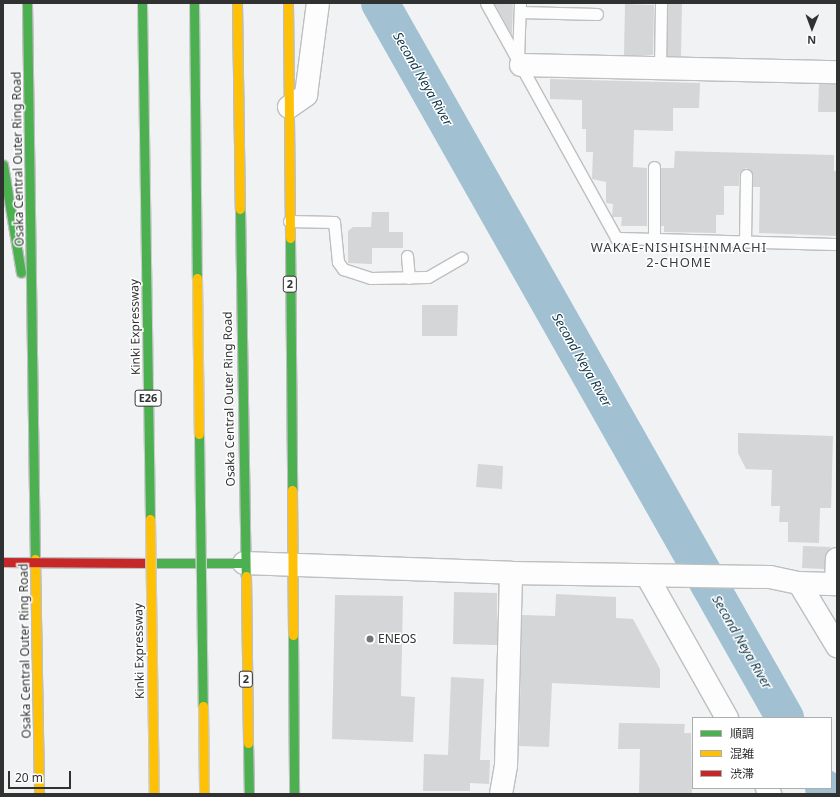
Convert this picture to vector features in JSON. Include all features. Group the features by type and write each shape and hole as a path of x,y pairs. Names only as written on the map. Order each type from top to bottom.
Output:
{"main road":[{"name":"Osaka Central Outer Ring Road","path":"27,3 39,794"},
{"name":"Kinki Expressway","path":"142,3 154,794"},
{"path":"194,3 204,794"},
{"name":"Osaka Central Outer Ring Road","path":"237,3 239,292 249,794"},
{"name":"2","path":"288,3 294,794"},
{"path":"3,165 7,201 32,327"},
{"path":"3,562 35,564 244,563"},
{"path":"286,794 294,724"}],"street":[{"path":"289,107 306,95 317,4"},
{"path":"519,62 660,68 837,72"},
{"path":"244,563 292,566 511,573 654,576 770,576 799,583 837,584 837,559"},
{"path":"501,794 506,766 511,573"},
{"path":"654,576 726,717"},
{"path":"799,583 837,646"}],"lane":[{"path":"486,3 616,238 837,244"},
{"path":"660,68 661,3"},
{"path":"519,62 520,8 597,14"},
{"path":"654,167 654,239"},
{"path":"745,241 746,175"},
{"path":"290,221 334,222 338,262 349,272 371,278 428,277 462,257"},
{"path":"406,256 409,278"}],"building":[{"path":"494,3 513,3 512,35"},
{"path":"668,3 682,3 681,56 667,56"},
{"path":"625,4 654,5 653,55 624,55"},
{"path":"550,79 700,83 699,108 673,108 673,131 634,130 633,167 647,168 647,226 621,226 622,217 612,217 613,204 606,203 606,182 592,179 593,152 586,152 586,129 582,129 582,100 550,99"},
{"path":"819,84 837,84 837,112 818,112"},
{"path":"675,151 834,155 834,171 837,171 837,236 759,233 760,187 753,187 752,172 746,168 740,172 739,186 724,186 724,215 716,215 716,233 664,232 664,226 661,226 661,168 674,168"},
{"path":"372,212 389,212 389,232 403,232 403,248 372,248 372,264 348,263 348,231 353,227 371,227"},
{"path":"422,305 458,305 457,336 422,336"},
{"path":"738,433 833,436 831,508 820,508 819,543 788,542 788,522 779,522 780,506 771,506 772,470 746,469 738,453"},
{"path":"478,464 503,466 502,489 476,487"},
{"path":"803,546 831,547 826,553 824,569 802,568"},
{"path":"454,592 497,593 497,645 453,644"},
{"path":"556,594 616,597 616,618 633,619 660,669 660,688 552,683 549,747 519,746 522,615 555,616"},
{"path":"335,595 403,596 401,696 415,697 413,742 332,739"},
{"path":"451,677 484,679 480,760 490,760 489,784 470,783 470,791 423,791 424,754 448,755"},
{"path":"619,723 685,724 684,733 691,733 692,794 639,794 640,749 618,749"}],"waterway":[{"name":"Second Neya River","path":"380,3 784,717"},
{"name":"Second Neya River","path":"824,789 827,794"}],"traffic: fast":[{"path":"27,3 35,559"},
{"path":"142,3 150,519"},
{"path":"194,3 197,278"},
{"path":"3,165 21,273"},
{"path":"240,209 246,576"},
{"path":"290,238 292,490"},
{"path":"199,434 203,706"},
{"path":"152,563 244,563"},
{"path":"293,635 294,794"},
{"path":"248,743 249,794"}],"traffic: slow":[{"path":"237,3 240,209"},
{"path":"288,3 290,238"},
{"path":"197,278 199,434"},
{"path":"292,490 293,635"},
{"path":"150,519 154,794"},
{"path":"35,559 39,794"},
{"path":"246,576 248,743"},
{"path":"203,706 204,794"}],"traffic: jam":[{"path":"3,562 152,563"}],"place":[{"name":"ENEOS","path":"370,639"}],"district":[{"name":"WAKAE-NISHISHINMACHI 2-CHOME","path":"679,256"}]}
